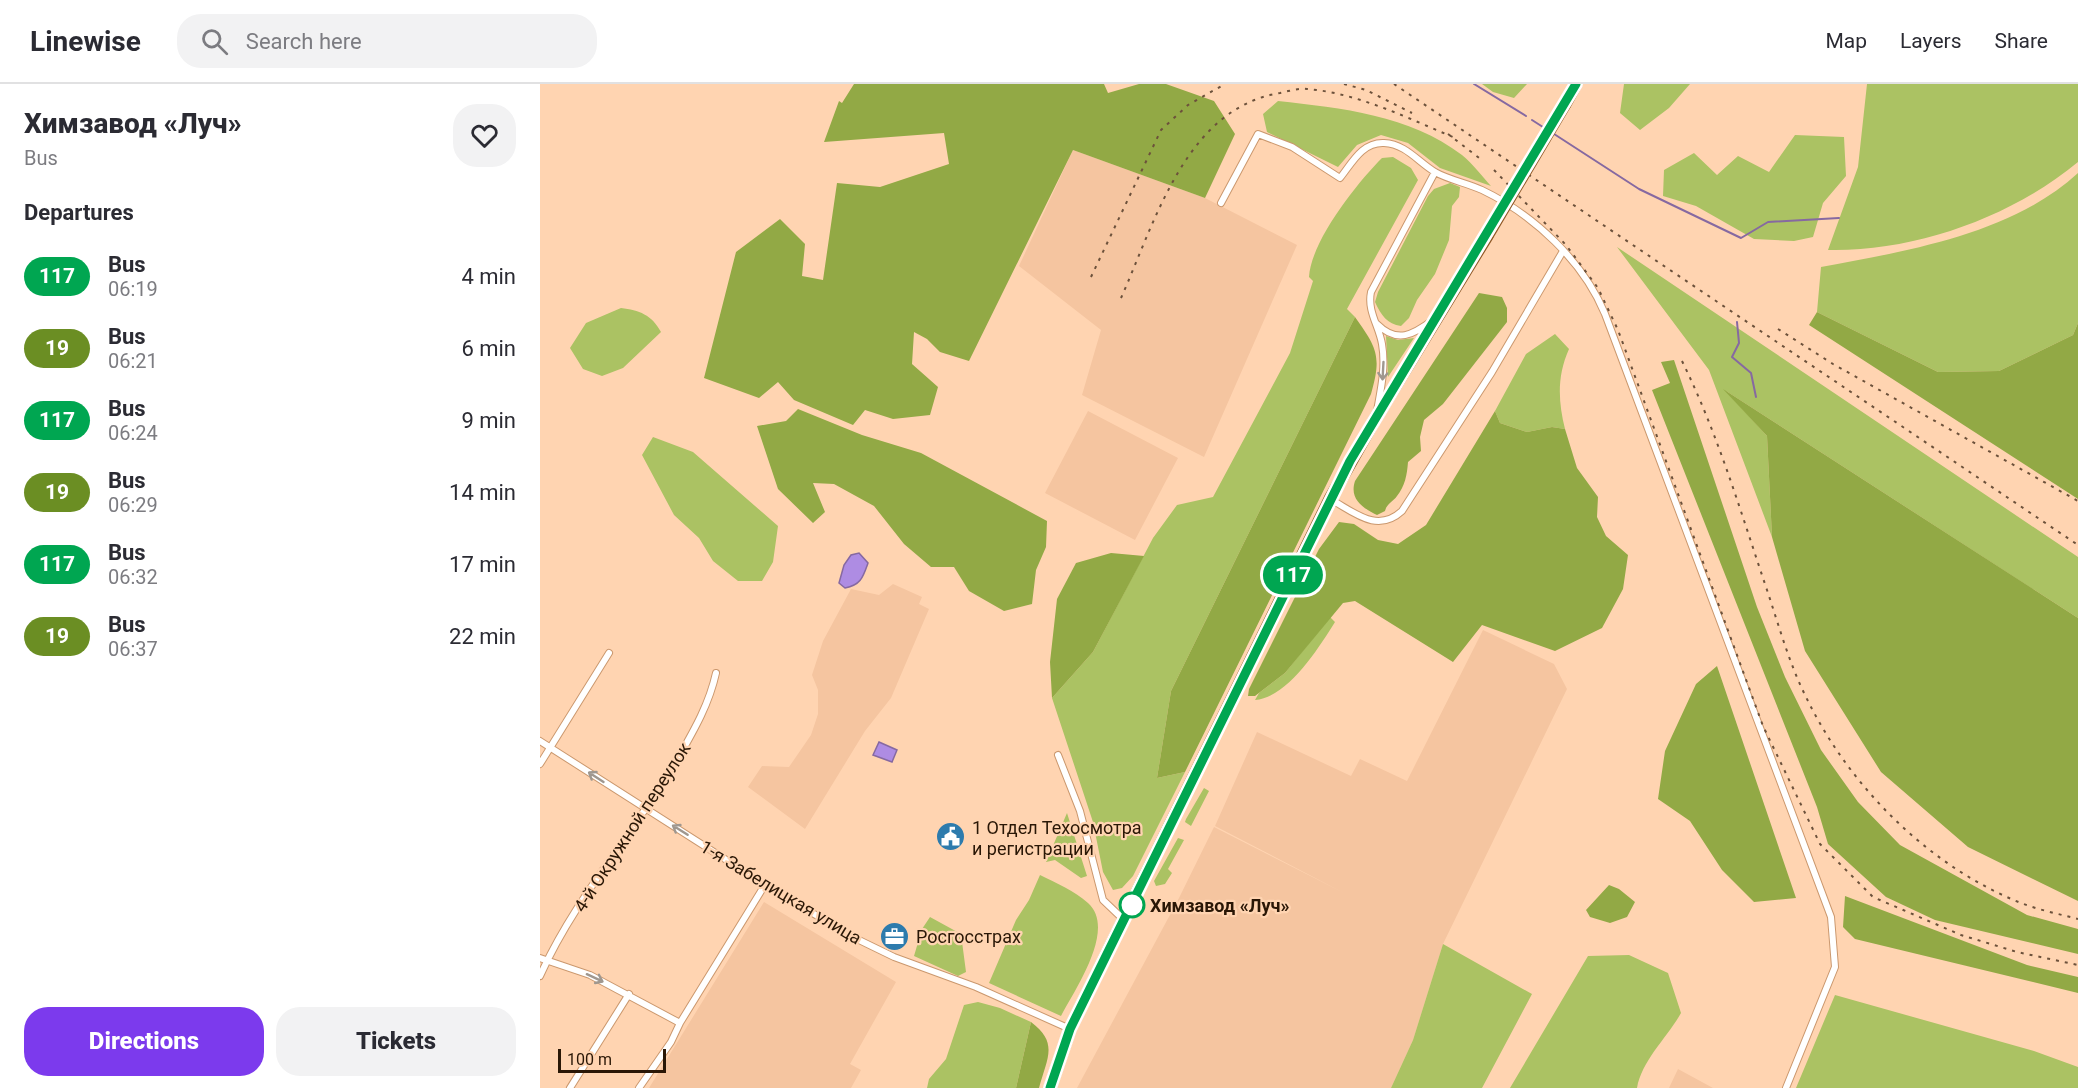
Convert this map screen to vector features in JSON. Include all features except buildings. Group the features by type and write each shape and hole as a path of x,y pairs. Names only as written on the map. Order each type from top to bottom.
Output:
{"highway":[{"path":"1050,1088 1070,1029 1330,500 1375,418 1487,236 1576,84"}],"street":[{"path":"1221,203 1258,134 1292,147 1340,178 1362,149 1384,143 1406,149 1435,172 1491,195 1537,227 1587,278 1605,314 1831,917 1835,967 1786,1088"},
{"path":"1375,418 1384,368 1377,323 1370,303 1374,286 1435,172"},
{"path":"1330,500 1378,523 1390,520 1402,511 1492,372 1563,251"},
{"path":"1377,323 1389,334 1403,337 1415,333 1438,316"},
{"path":"540,764 609,653"},
{"name":"4-й Окружной переулок","path":"540,976 548,958 604,868 646,808 652,803 693,733 710,697 716,673"},
{"name":"1-я Забелицкая улица","path":"540,741 857,939 894,957 976,987 1070,1029"},
{"path":"1058,755 1080,812 1103,900 1124,920"},
{"path":"639,1088 671,1042 680,1023 766,883"},
{"path":"540,958 548,958 630,994 680,1023"},
{"path":"570,1088 630,994"}],"shaded area":[{"path":"1073,150 1205,198 1297,245 1204,457 1082,395 1101,330 1019,266"},
{"path":"1088,411 1178,458 1135,540 1045,493"},
{"path":"859,553 868,563 865,572 861,580 845,588 839,583 844,565 851,555"},
{"path":"893,584 922,597 919,604 929,609 891,698 865,731 805,829 748,787 762,766 789,767 811,735 818,714 818,690 812,675 823,641 851,589 879,595"},
{"path":"1483,630 1554,664 1567,689 1443,944 1413,1040 1391,1088 1077,1088 1179,898 1214,827 1344,893 1215,826 1257,732 1351,776 1360,759 1407,781"},
{"path":"879,742 897,750 892,762 873,755"},
{"path":"764,902 896,982 850,1064 861,1070 851,1088 649,1088"},
{"path":"1678,1069 1713,1088 1669,1088"}],"green space":[{"path":"854,84 1104,84 1108,93 1139,84 1166,84 1214,101 1235,134 1205,198 1073,150 969,361 940,352 927,339 914,332 912,364 938,387 930,415 893,419 865,410 853,425 794,400 778,382 759,398 704,378 736,252 780,219 805,244 802,276 823,280 837,183 880,187 949,164 944,133 824,142 839,101 842,103"},
{"path":"1482,84 1527,84 1514,98 1493,92"},
{"path":"1624,84 1690,84 1669,108 1640,130 1620,113"},
{"path":"1867,84 2078,84 2078,162 2052,182 2023,199 1993,215 1961,227 1928,238 1894,245 1828,250 1858,167"},
{"path":"1278,101 1350,111 1398,122 1442,141 1474,166 1491,186 1440,168 1408,143 1381,135 1357,145 1338,167 1267,132 1263,114"},
{"path":"1795,135 1844,137 1846,176 1823,203 1813,237 1794,241 1754,239 1696,206 1663,196 1664,170 1694,153 1717,175 1738,156 1769,172"},
{"path":"1393,157 1411,168 1418,180 1347,309 1355,317 1171,691 1157,778 1185,772 1133,876 1122,888 1113,890 1103,872 1093,822 1052,698 1093,652 1153,538 1177,505 1213,497 1290,353 1313,281 1309,277 1312,263 1326,230 1348,197 1382,158"},
{"path":"2078,173 2078,323 2073,335 1999,371 1938,372 1817,312 1821,267 1923,246 1990,225 2052,194"},
{"path":"1450,183 1460,187 1459,197 1452,206 1449,240 1435,274 1417,300 1409,318 1401,326 1396,325 1385,318 1377,307 1375,302 1378,292 1428,196 1434,189"},
{"path":"1617,247 2078,557 2078,618 1726,391 1767,436 1772,537 1709,370"},
{"path":"1479,293 1502,297 1507,308 1507,322 1443,404 1424,420 1420,437 1421,451 1408,462 1400,492 1385,511 1377,515 1358,502 1354,493 1355,481"},
{"path":"621,308 644,314 661,332 623,368 602,376 583,369 570,348 586,323"},
{"path":"1817,312 1938,372 1999,371 2073,335 2078,323 2078,499 1809,325"},
{"path":"1355,317 1373,345 1377,361 1371,394 1185,772 1157,778 1171,691"},
{"path":"1555,334 1569,349 1562,369 1560,389 1565,429 1552,427 1527,432 1500,423 1495,411 1526,354"},
{"path":"1386,336 1398,340 1414,338 1388,377"},
{"path":"1674,360 1757,607 1785,677 1821,750 1858,802 1900,845 2027,915 2078,929 2078,954 1935,920 1886,897 1828,844 1817,807 1652,390 1670,383 1661,362"},
{"path":"1723,389 2078,618 2078,901 1968,847 1881,772 1805,651 1772,537 1767,436"},
{"path":"798,409 862,435 921,453 1047,521 1046,547 1036,570 1032,604 1004,611 969,591 954,567 931,567 904,544 874,506 834,484 813,483 825,512 813,523 778,489 757,426 786,421"},
{"path":"1495,411 1500,423 1527,432 1552,427 1565,429 1577,468 1598,497 1597,517 1606,536 1628,555 1623,589 1602,628 1555,651 1482,625 1453,662 1355,601 1343,603 1285,673 1255,696 1248,696 1249,689 1319,549 1339,522 1354,524 1378,540 1398,544 1426,525"},
{"path":"653,437 693,452 778,526 773,562 762,581 738,581 713,561 699,538 674,515 642,455"},
{"path":"1111,553 1144,556 1093,652 1052,698 1050,662 1057,599 1076,563"},
{"path":"1330,617 1335,622 1301,670 1279,690 1267,697 1255,700 1259,693 1285,673"},
{"path":"1717,666 1796,898 1754,902 1722,870 1690,821 1658,799 1665,751 1696,684"},
{"path":"1204,788 1209,791 1191,826 1185,822 1186,819"},
{"path":"1067,813 1087,876 1081,878 1055,860 1046,862"},
{"path":"1178,838 1184,840 1168,869 1172,873 1165,884 1156,886 1154,881"},
{"path":"1040,875 1083,899 1096,914 1098,928 1091,959 1061,1016 989,983 1016,920 1029,900"},
{"path":"1609,885 1619,889 1635,902 1627,917 1610,923 1590,917 1586,910"},
{"path":"1845,896 2027,965 2078,977 2078,993 1855,939 1843,927"},
{"path":"930,917 961,934 966,972 958,976 914,956 922,929"},
{"path":"1443,944 1532,994 1482,1088 1391,1088 1413,1040"},
{"path":"1629,955 1668,973 1681,1013 1649,1059 1637,1088 1510,1088 1588,956"},
{"path":"1835,995 2034,1051 2078,1067 2078,1088 1796,1088"},
{"path":"978,1002 1000,1008 1031,1022 1016,1088 927,1088 929,1079 946,1059 964,1005"},
{"path":"1031,1022 1045,1037 1048,1044 1047,1059 1039,1088 1016,1088"}],"waterway":[{"path":"1474,84 1526,116"},
{"path":"1532,120 1546,129"},
{"path":"1551,132 1639,189 1741,238 1768,222 1839,218"},
{"path":"1737,322 1739,343 1732,357 1751,373 1756,397"}],"railway":[{"path":"1091,277 1161,130 1188,105 1225,84"},
{"path":"1344,84 1366,90 1412,113"},
{"path":"1394,84 2078,545"},
{"path":"1121,298 1161,204 1178,173 1197,144 1220,121 1248,103 1297,89 1326,91 1382,107 1453,137"},
{"path":"1448,134 1483,161"},
{"path":"1494,170 1566,245 1598,288 1618,330 1763,726 1820,844 1873,897 1961,935 2017,952 2078,965"},
{"path":"1778,329 1833,364 2078,501"},
{"path":"1682,361 1718,445 1794,671 1824,730 1845,762 1868,792 1895,820 1954,868 2021,903 2078,919"}],"bus line":[{"name":"117","path":"1050,1088 1070,1029 1350,461 1487,236 1576,84"}],"place":[{"name":"1 Отдел Техосмотра и регистрации","path":"951,837"},
{"name":"Химзавод «Луч»","path":"1132,905"},
{"name":"Росгосстрах","path":"895,936"}]}
